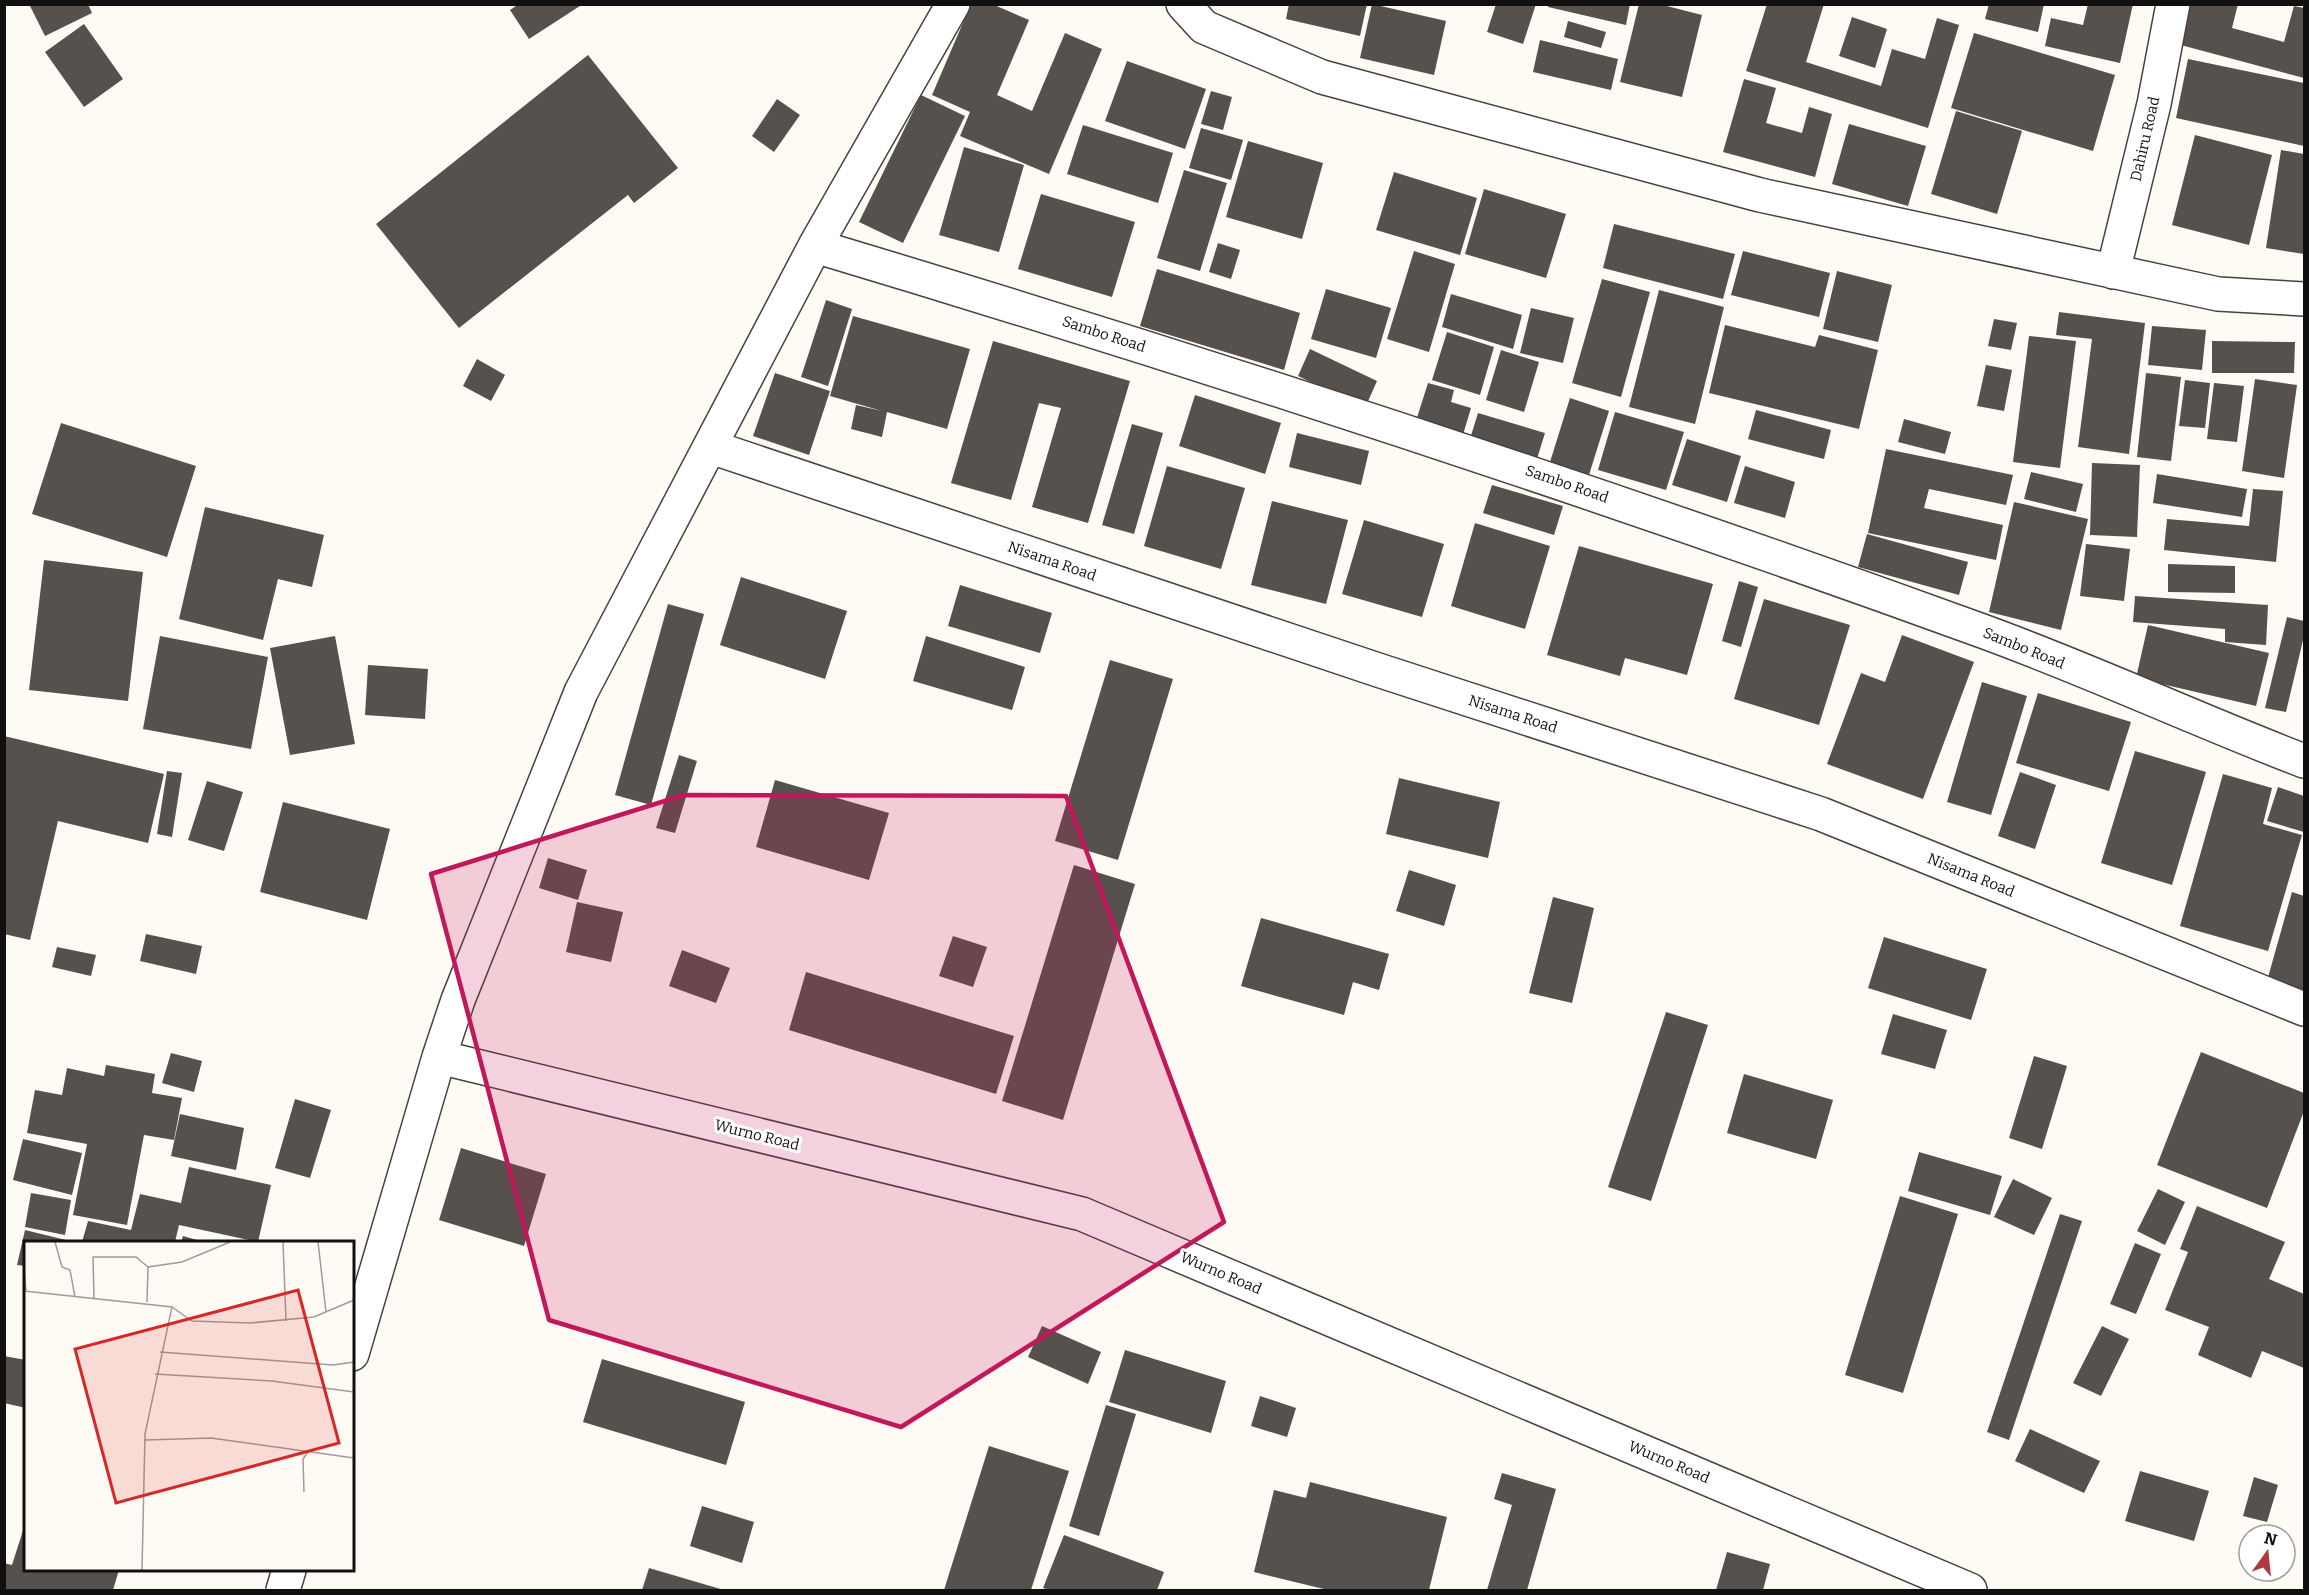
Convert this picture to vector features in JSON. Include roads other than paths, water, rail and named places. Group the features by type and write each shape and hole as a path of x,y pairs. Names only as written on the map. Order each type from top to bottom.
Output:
{"street":[{"path":"354,1347 439,1057 458,1000 581,692 815,246 953,4"},
{"path":"1183,4 1204,27 1322,77 1760,195 2218,294 2304,299"},
{"name":"Dahiru Road","path":"2113,272 2154,104 2173,4"},
{"name":"Sambo Road","path":"815,246 1056,318 1553,479 1979,629 2304,761"},
{"name":"Nisama Road","path":"711,447 1378,670 1821,814 2304,1008"},
{"name":"Wurno Road","path":"439,1057 1082,1214 1970,1590"},
{"path":"283,1590 289,1571"}]}
